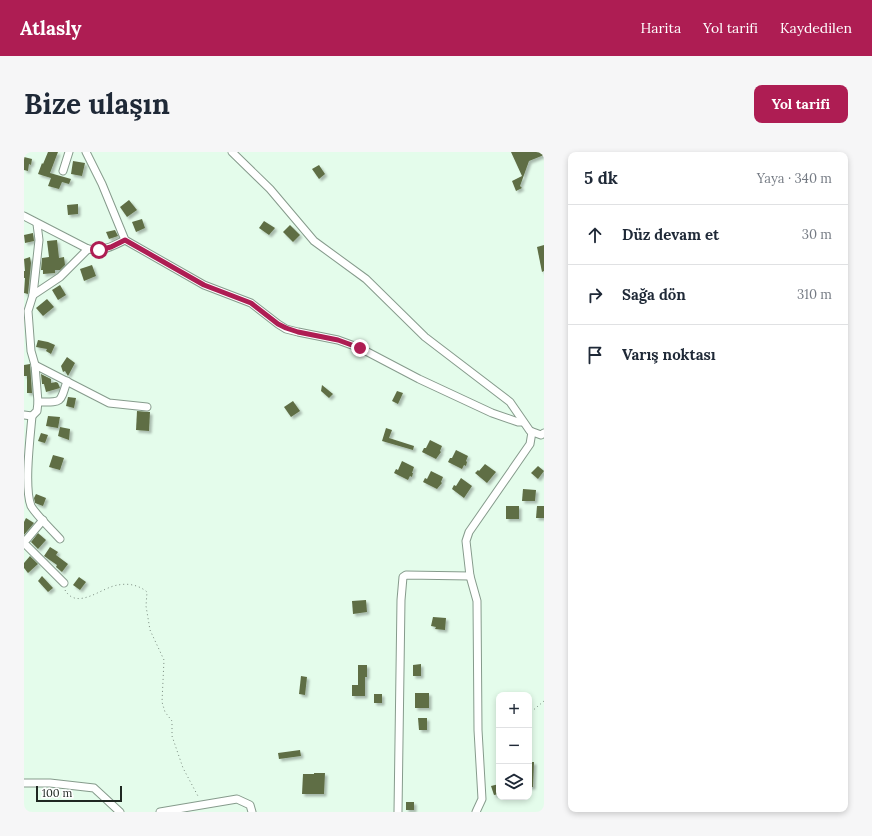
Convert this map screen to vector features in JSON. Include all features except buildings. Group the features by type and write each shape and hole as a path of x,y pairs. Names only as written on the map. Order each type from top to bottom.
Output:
{"street":[{"path":"63,171 69,152"},
{"path":"86,152 102,184 125,240 204,285 251,303 278,324 286,328 338,340 360,348 419,379 492,413 518,422 523,422"},
{"path":"232,152 270,189 314,242 366,279 425,337 510,402 523,422 532,432 543,434"},
{"path":"24,216 88,249 99,250 111,247 125,240"},
{"path":"38,224 39,240 33,295 28,311 28,350 35,365 38,402 37,412 32,416 28,453 28,497 32,507 60,539"},
{"path":"33,295 60,276 88,249"},
{"path":"35,365 109,403 147,407"},
{"path":"38,402 57,402 62,399 67,382"},
{"path":"24,415 32,416"},
{"path":"530,444 532,432"},
{"path":"476,812 482,799 478,730 477,601 470,576 466,541 469,532 530,444 543,434"},
{"path":"43,520 24,542 64,583"},
{"path":"398,812 401,600 403,577 406,575 470,576"},
{"path":"24,783 50,782 94,788 120,812"},
{"path":"160,812 237,799 251,808"}],"path":[{"path":"64,583 65,591 71,597 80,599 117,585 134,584 143,588 147,592 146,606 150,630 164,660 162,702 165,712 172,721 172,736 183,768 203,805"},
{"path":"532,711 544,701"}],"route":[{"path":"99,250 111,247 125,240 204,285 246,300 278,324 286,328 338,340 360,348"}]}
